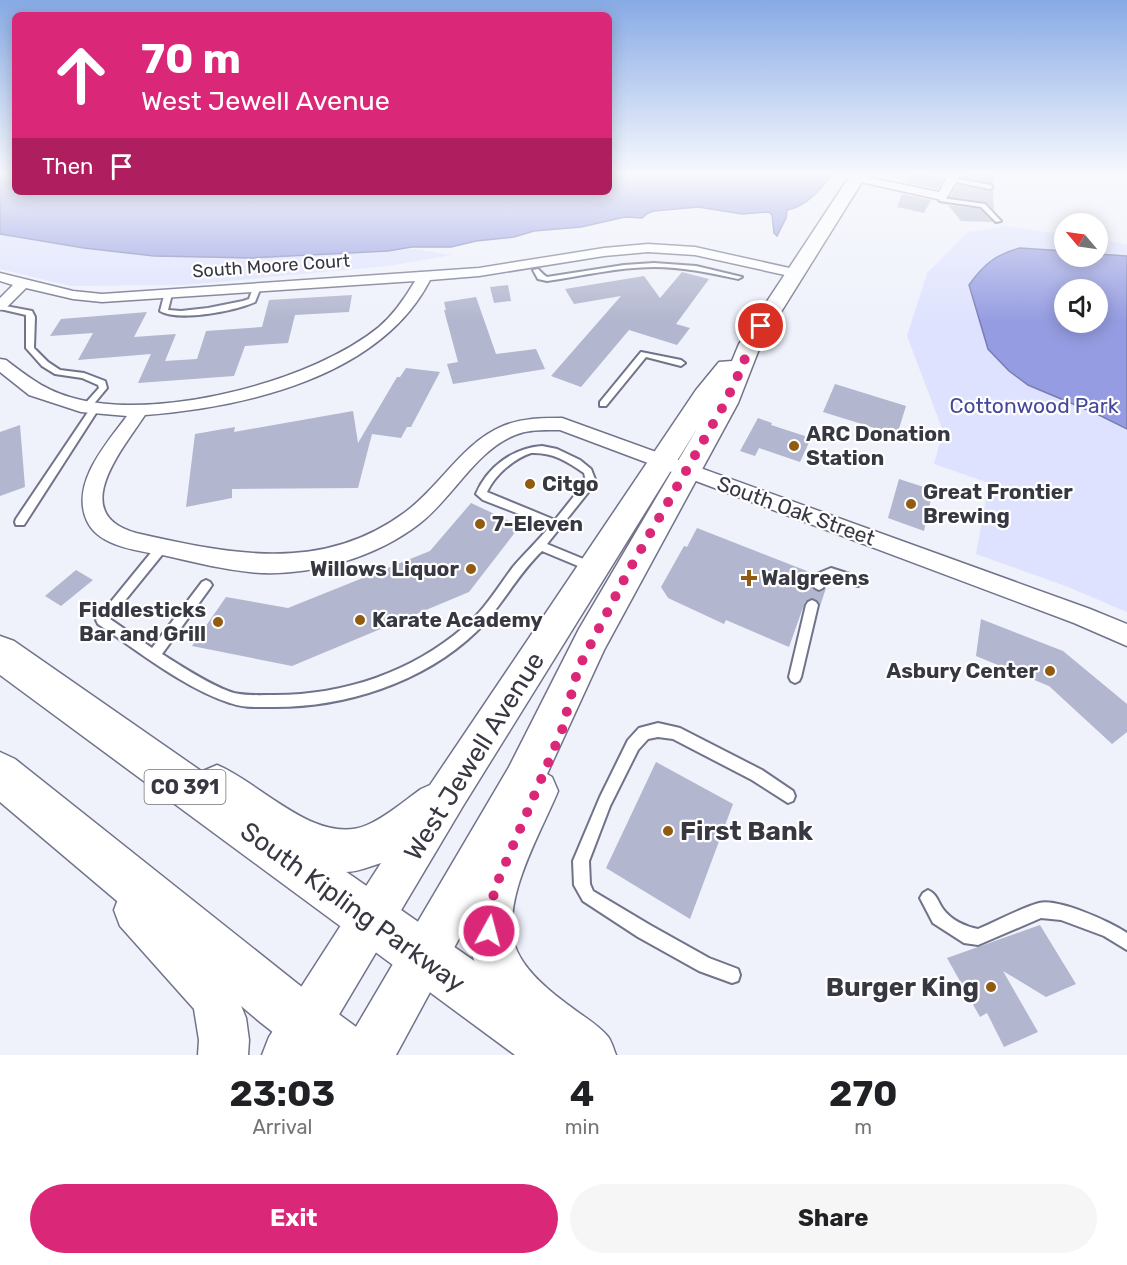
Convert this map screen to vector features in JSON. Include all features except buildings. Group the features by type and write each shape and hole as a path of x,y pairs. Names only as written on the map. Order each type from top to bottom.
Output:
{"main road":[{"name":"West Jewell Avenue","path":"313,1045 371,921 449,792 594,568 676,466 736,381 750,344 826,223"},
{"name":"West Jewell Avenue","path":"368,1055 523,781 628,572 676,466"},
{"name":"South Kipling Parkway","path":"0,653 561,1055"},
{"path":"578,669 562,730 495,888 489,931 490,942 513,987 591,1055"},
{"path":"114,736 233,794 301,838 325,849 346,851 378,841 404,827 449,792"},
{"path":"0,774 313,1045"},
{"path":"51,817 213,995 221,1018 224,1040 223,1055"}],"street":[{"name":"South Moore Court","path":"0,277 85,297 102,298 489,271 629,249 676,249 721,256 794,273"},
{"path":"0,364 33,390 69,403 90,407 140,410 200,404 239,396 282,384 319,370 353,352 393,322 411,300 425,274"},
{"path":"0,306 22,284"},
{"name":"South Oak Street","path":"140,410 94,486 91,510 105,530 132,540 162,547 262,564 300,561 340,552 379,537 411,519 486,444 508,430 520,425 548,423 573,427 1082,616 1127,635"}],"lane":[{"path":"674,266 676,249"},
{"path":"536,270 541,278 547,279 632,266 674,266 738,277"},
{"path":"168,294 164,311 176,313 241,306 252,300 257,287"},
{"path":"0,306 29,313 31,317 30,348 45,364 58,372 84,376 102,383 103,388 20,522"},
{"path":"603,404 644,354 681,363"},
{"path":"162,547 102,621 186,677 236,699 284,702 332,696 394,677 433,657 469,630 488,610 527,557 540,546 557,525 591,482 588,471 569,457 536,449 525,450 506,462 483,486 481,494 557,525"},
{"path":"540,546 594,568"},
{"path":"819,585 823,576 831,573 858,580"},
{"path":"154,655 206,585"},
{"path":"795,677 812,605"},
{"path":"732,975 705,965 644,932 588,896 582,885 581,861 605,802 633,745 644,734 658,730 675,733 758,775 788,795"},
{"path":"928,898 939,917 964,935 978,937 1041,910 1061,912 1109,930 1127,942"}],"green space":[{"name":"Cottonwood Park","path":"1006,226 1054,233 1054,267 1108,267 1108,241 1127,244 1127,612 1068,587 976,554 989,483 934,464 943,431 907,336 927,273 968,232"},
{"path":"0,234 136,255 221,259 415,249 452,255 388,266 186,285 70,286 0,269"}],"water":[{"path":"0,223 598,223 534,231 514,237 476,241 451,247 412,247 388,251 251,258 154,256 84,248 0,234"},
{"path":"773,223 783,223 777,236 774,233"},
{"path":"1020,248 1054,250 1054,267 1108,267 1108,255 1127,256 1127,429 1028,385 1009,371 988,349 969,285 991,261"}],"place":[{"name":"ARC Donation Station","path":"794,446"},
{"name":"Citgo","path":"530,484"},
{"name":"Great Frontier Brewing","path":"911,504"},
{"name":"7-Eleven","path":"480,524"},
{"name":"Willows Liquor","path":"471,569"},
{"name":"Walgreens","path":"749,578"},
{"name":"Karate Academy","path":"360,620"},
{"name":"Fiddlesticks Bar and Grill","path":"218,622"},
{"name":"Asbury Center","path":"1050,671"},
{"name":"First Bank","path":"668,831"},
{"name":"Burger King","path":"991,987"}],"route":[{"path":"489,931 495,888 562,730 578,669 591,640 725,403 750,344 761,326"}]}
